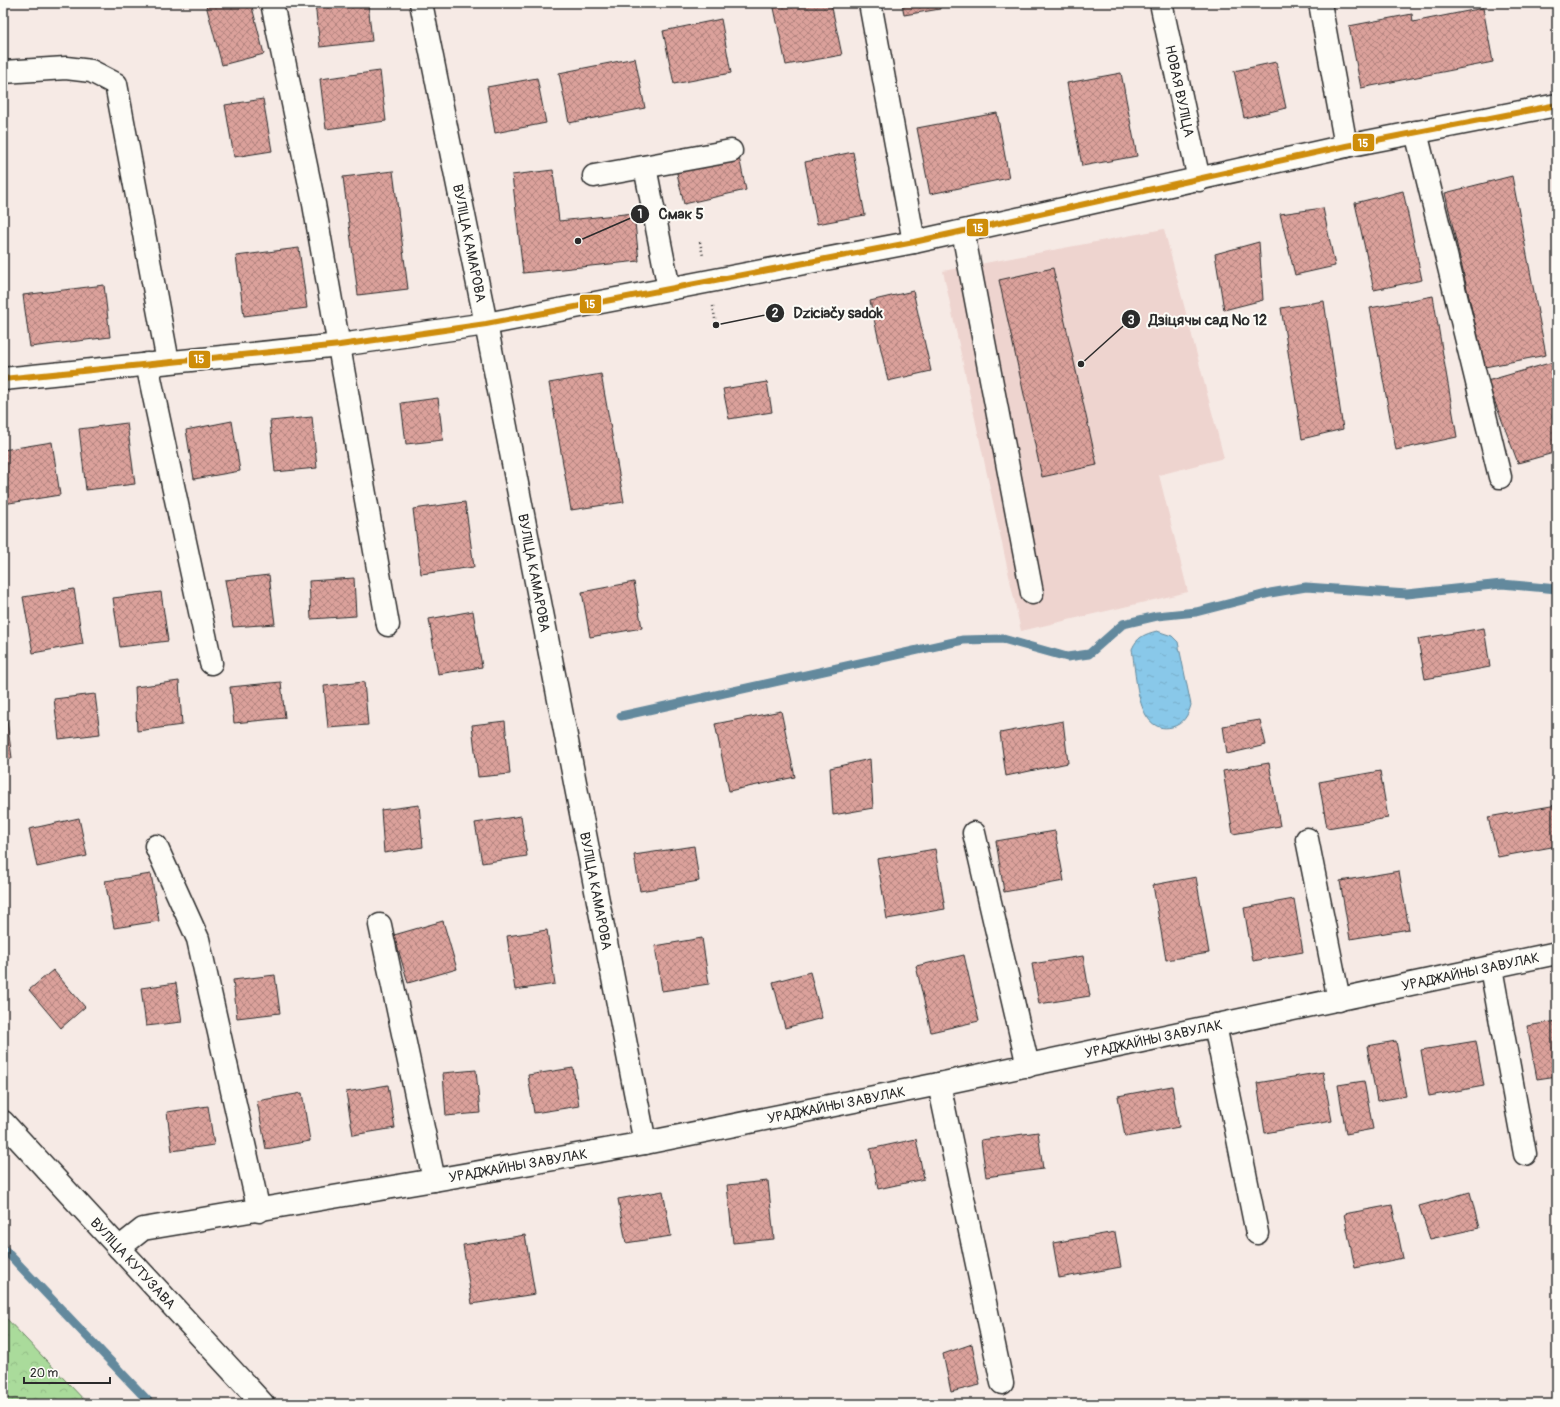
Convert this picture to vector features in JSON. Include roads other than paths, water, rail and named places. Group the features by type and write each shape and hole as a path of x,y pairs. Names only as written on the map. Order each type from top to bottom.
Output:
{"street":[{"path":"272,3 314,204 388,625"},
{"name":"ВУЛІЦА КАМАРОВА","path":"421,3 486,324 645,1143"},
{"path":"870,3 914,242"},
{"name":"НОВАЯ ВУЛІЦА","path":"1162,3 1199,180"},
{"path":"1320,3 1346,146"},
{"path":"3,72 66,68 91,70 116,84 157,363 212,663"},
{"path":"3,379 340,345 486,324 963,232 1346,146 1557,105"},
{"path":"1416,132 1500,477"},
{"path":"594,176 731,151"},
{"path":"645,167 669,289"},
{"path":"963,232 1032,593"},
{"path":"974,834 1028,1066"},
{"path":"1307,839 1338,1000"},
{"path":"156,846 198,939 259,1211"},
{"path":"380,925 434,1180"},
{"name":"УРАДЖАЙНЫ ЗАВУЛАК","path":"119,1248 143,1229 259,1211 645,1143 1028,1066 1557,953"},
{"path":"1491,968 1525,1154"},
{"path":"1215,1025 1257,1233"},
{"path":"939,1084 1002,1383"},
{"name":"ВУЛІЦА КУТУЗАВА","path":"3,1122 263,1404"}],"water":[{"path":"1157,631 1172,636 1178,642 1191,705 1184,719 1176,726 1172,727 1160,727 1151,722 1140,700 1137,686 1132,649 1139,639 1149,633"}],"waterway":[{"path":"621,716 963,640 1003,639 1067,657 1089,654 1123,624 1157,616 1196,612 1270,593 1306,587 1407,594 1502,584 1557,589"},
{"path":"3,1248 151,1404"}],"place":[{"name":"Смак 5","path":"578,241"},
{"name":"Dziciačy sadok","path":"716,325"},
{"name":"Дзіцячы сад № 12","path":"1081,364"}]}
